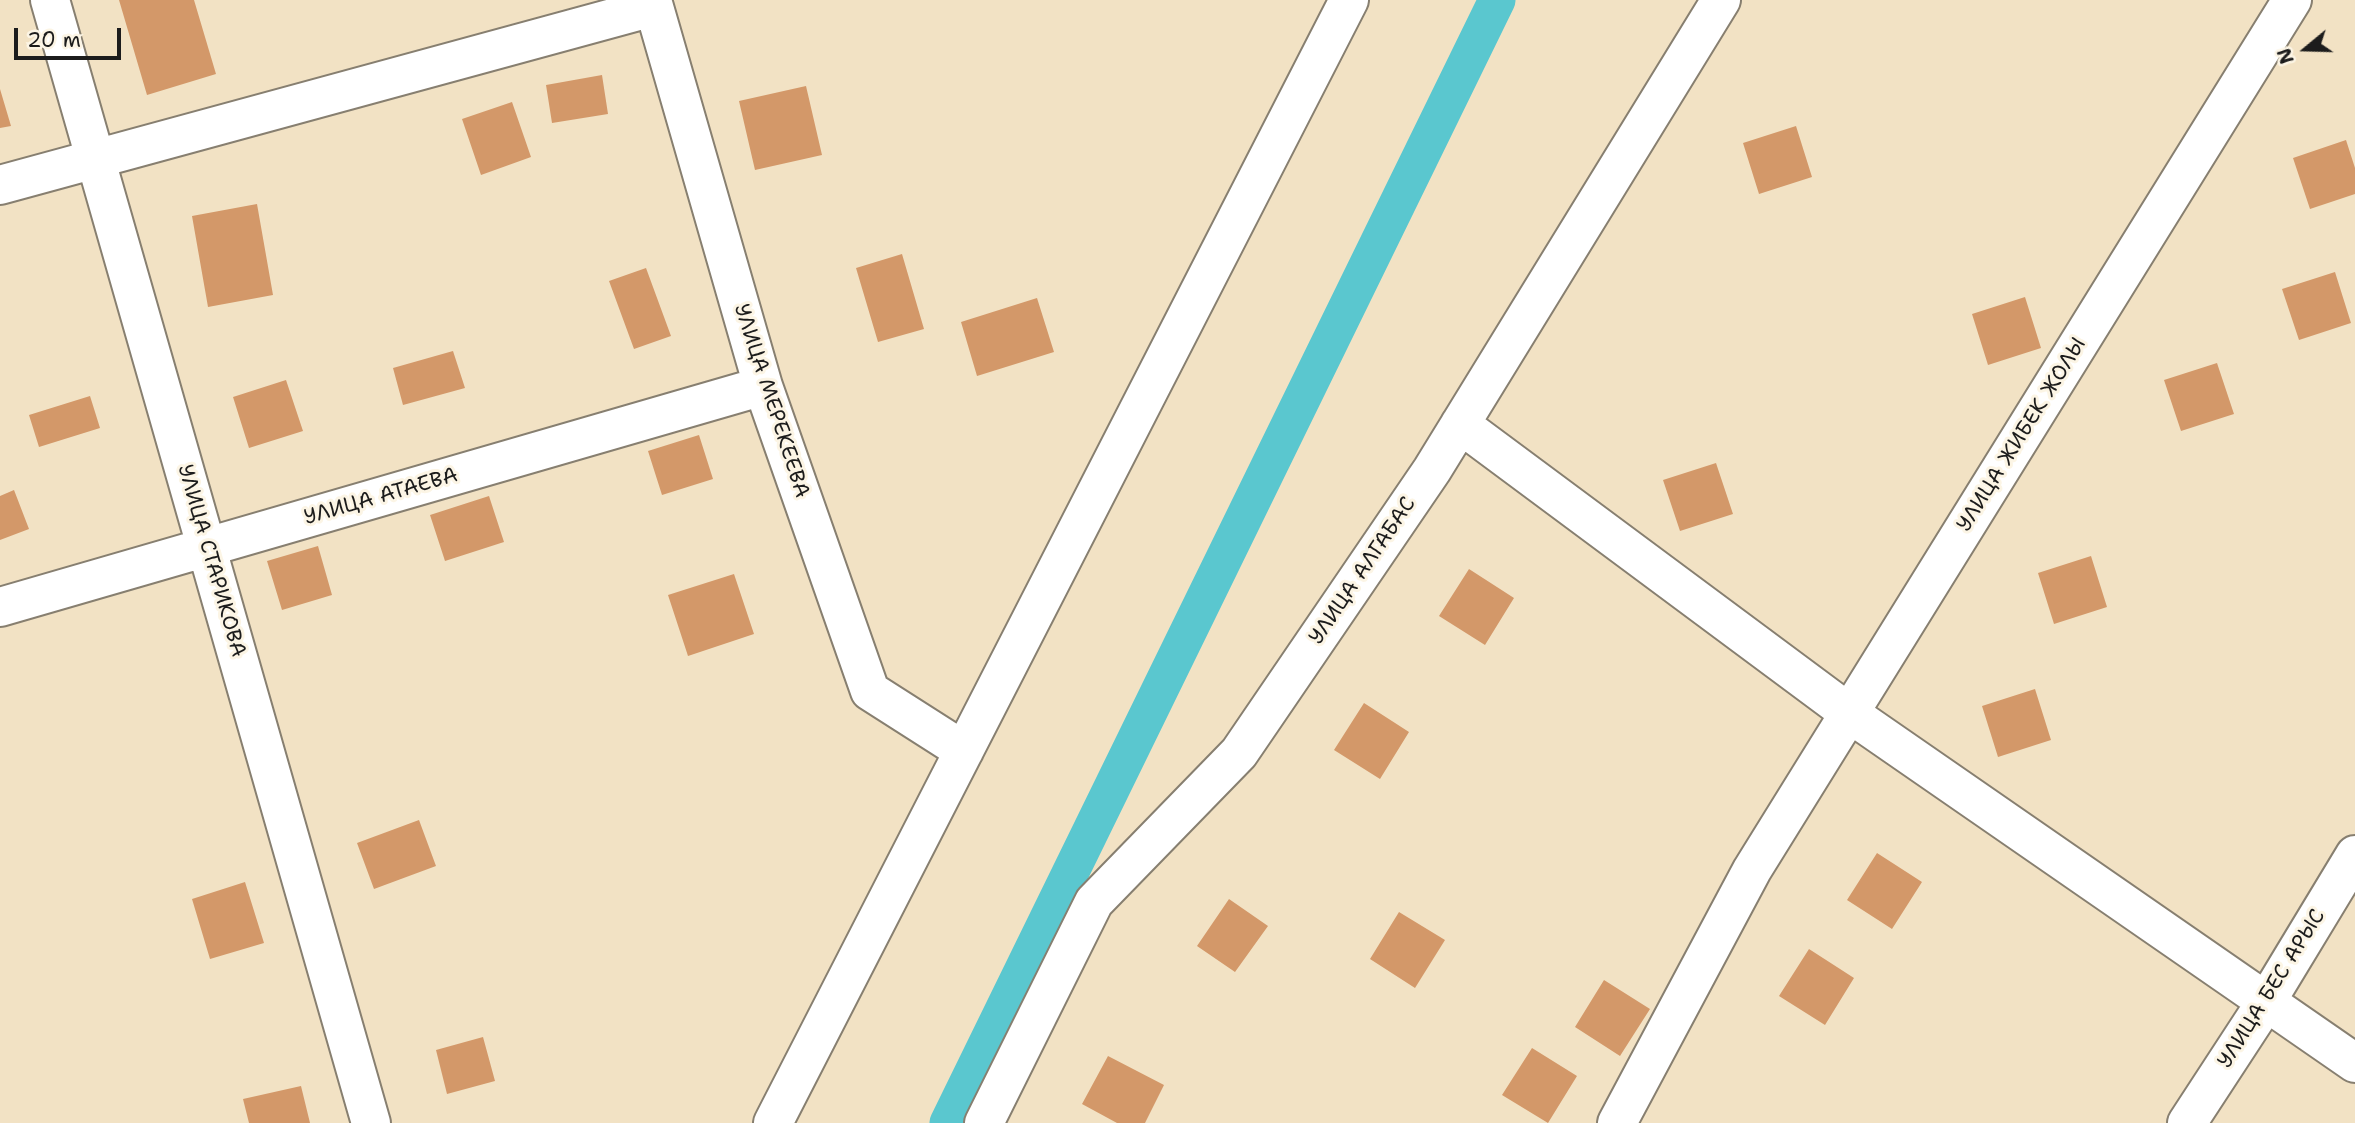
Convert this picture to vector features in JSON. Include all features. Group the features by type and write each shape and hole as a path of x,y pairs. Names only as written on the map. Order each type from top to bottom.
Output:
{"street":[{"name":"УЛИЦА СТАРИКОВА","path":"50,0 371,1123"},
{"path":"773,1123 1349,0"},
{"name":"УЛИЦА АЛГАБАС","path":"984,1123 1094,902 1239,753 1432,470 1721,0"},
{"name":"УЛИЦА ЖИБЕК ЖОЛЫ","path":"1617,1123 1752,870 2292,0"},
{"path":"0,185 653,3"},
{"name":"УЛИЦА МЕРЕКЕЕВА","path":"653,3 763,386 870,691 964,751"},
{"name":"УЛИЦА АТАЕВА","path":"0,607 763,386"},
{"path":"1460,425 1849,713 2355,1063"},
{"name":"УЛИЦА БЕС АРЫС","path":"2187,1123 2266,1002 2355,855"}],"building":[{"path":"119,0 194,0 216,74 147,95"},
{"path":"602,75 608,114 552,123 546,85"},
{"path":"806,86 822,155 755,170 739,101"},
{"path":"0,89 11,126 0,128"},
{"path":"512,102 531,157 481,175 462,119"},
{"path":"1796,126 1812,177 1759,194 1743,143"},
{"path":"2346,140 2355,168 2355,194 2310,209 2293,158"},
{"path":"257,204 273,295 208,307 192,216"},
{"path":"902,254 924,329 878,342 856,268"},
{"path":"646,268 671,336 634,349 609,281"},
{"path":"2335,272 2351,323 2299,340 2282,289"},
{"path":"2025,297 2041,348 1988,365 1972,314"},
{"path":"1037,298 1054,352 977,376 961,322"},
{"path":"453,351 465,388 403,405 393,368"},
{"path":"2217,363 2234,414 2181,431 2164,380"},
{"path":"286,380 303,431 249,448 233,397"},
{"path":"90,396 100,428 39,447 29,415"},
{"path":"699,435 713,479 662,495 648,451"},
{"path":"1716,463 1733,514 1680,531 1663,480"},
{"path":"14,490 29,529 0,540 0,496"},
{"path":"489,496 504,542 445,561 430,515"},
{"path":"318,546 332,595 282,610 267,561"},
{"path":"2091,556 2107,607 2054,624 2038,573"},
{"path":"1469,569 1514,598 1485,645 1439,616"},
{"path":"734,574 754,634 688,656 668,595"},
{"path":"2035,689 2051,740 1998,757 1982,706"},
{"path":"1364,703 1409,732 1380,779 1334,750"},
{"path":"419,820 436,866 374,889 357,843"},
{"path":"1877,853 1922,882 1892,929 1847,900"},
{"path":"245,882 264,943 210,959 192,899"},
{"path":"1229,899 1268,926 1235,972 1197,946"},
{"path":"1399,912 1445,940 1415,988 1370,959"},
{"path":"1809,949 1854,978 1825,1025 1779,996"},
{"path":"1604,980 1650,1009 1620,1056 1575,1027"},
{"path":"483,1037 495,1081 447,1094 436,1050"},
{"path":"1532,1048 1577,1076 1548,1123 1502,1095"},
{"path":"1108,1056 1164,1085 1145,1123 1117,1123 1082,1104"},
{"path":"301,1086 310,1123 249,1123 243,1099"}],"waterway":[{"path":"948,1123 1497,0"}]}
